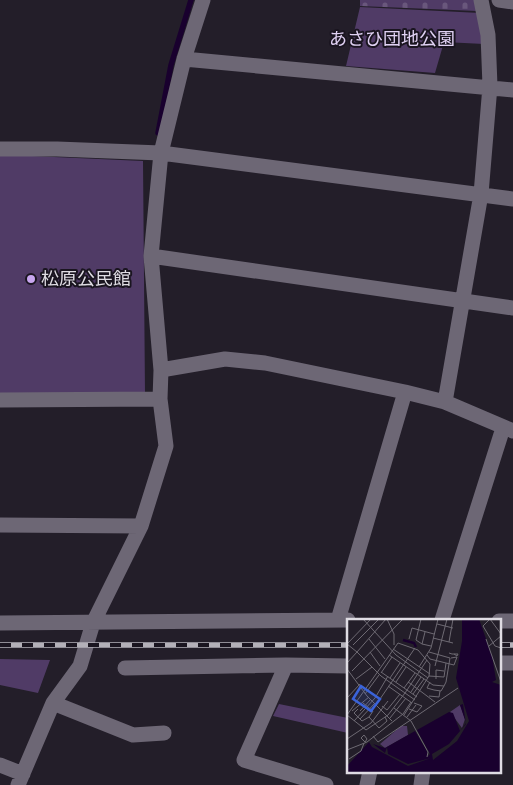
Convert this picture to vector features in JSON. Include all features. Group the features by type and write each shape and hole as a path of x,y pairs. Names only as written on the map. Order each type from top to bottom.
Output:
{"street":[{"path":"0,765 21,780 54,703 80,666 93,623 141,526 166,446 160,399 161,370 151,256 161,153 184,59 203,0"},
{"path":"445,402 481,194 490,86 488,35 481,0"},
{"path":"499,0 513,2"},
{"path":"184,59 490,86 513,90"},
{"path":"0,149 161,153 513,199"},
{"path":"151,256 513,308"},
{"path":"161,370 225,359 265,363 445,402 508,429 442,619"},
{"path":"0,623 343,620 405,392"},
{"path":"0,400 160,399"},
{"path":"0,525 141,526"},
{"path":"500,621 513,621"},
{"path":"500,663 513,663"},
{"path":"286,665 244,760 326,785"},
{"path":"125,668 286,665 347,666"},
{"path":"54,703 133,735 164,733"},
{"path":"367,785 370,772"},
{"path":"421,785 423,772"}],"green space":[{"path":"360,0 475,0 477,11 360,6"},
{"name":"あさひ団地公園","path":"360,7 480,13 484,44 444,42 435,73 346,66"},
{"path":"0,156 143,161 145,393 0,393"},
{"path":"0,659 50,660 38,693 0,685"},
{"path":"279,704 347,718 347,733 273,716"}],"waterway":[{"path":"158,133 171,65 191,0"}],"railway":[{"path":"0,645 347,645"},
{"path":"500,645 513,645"}],"place":[{"name":"松原公民館","path":"31,279"}]}
